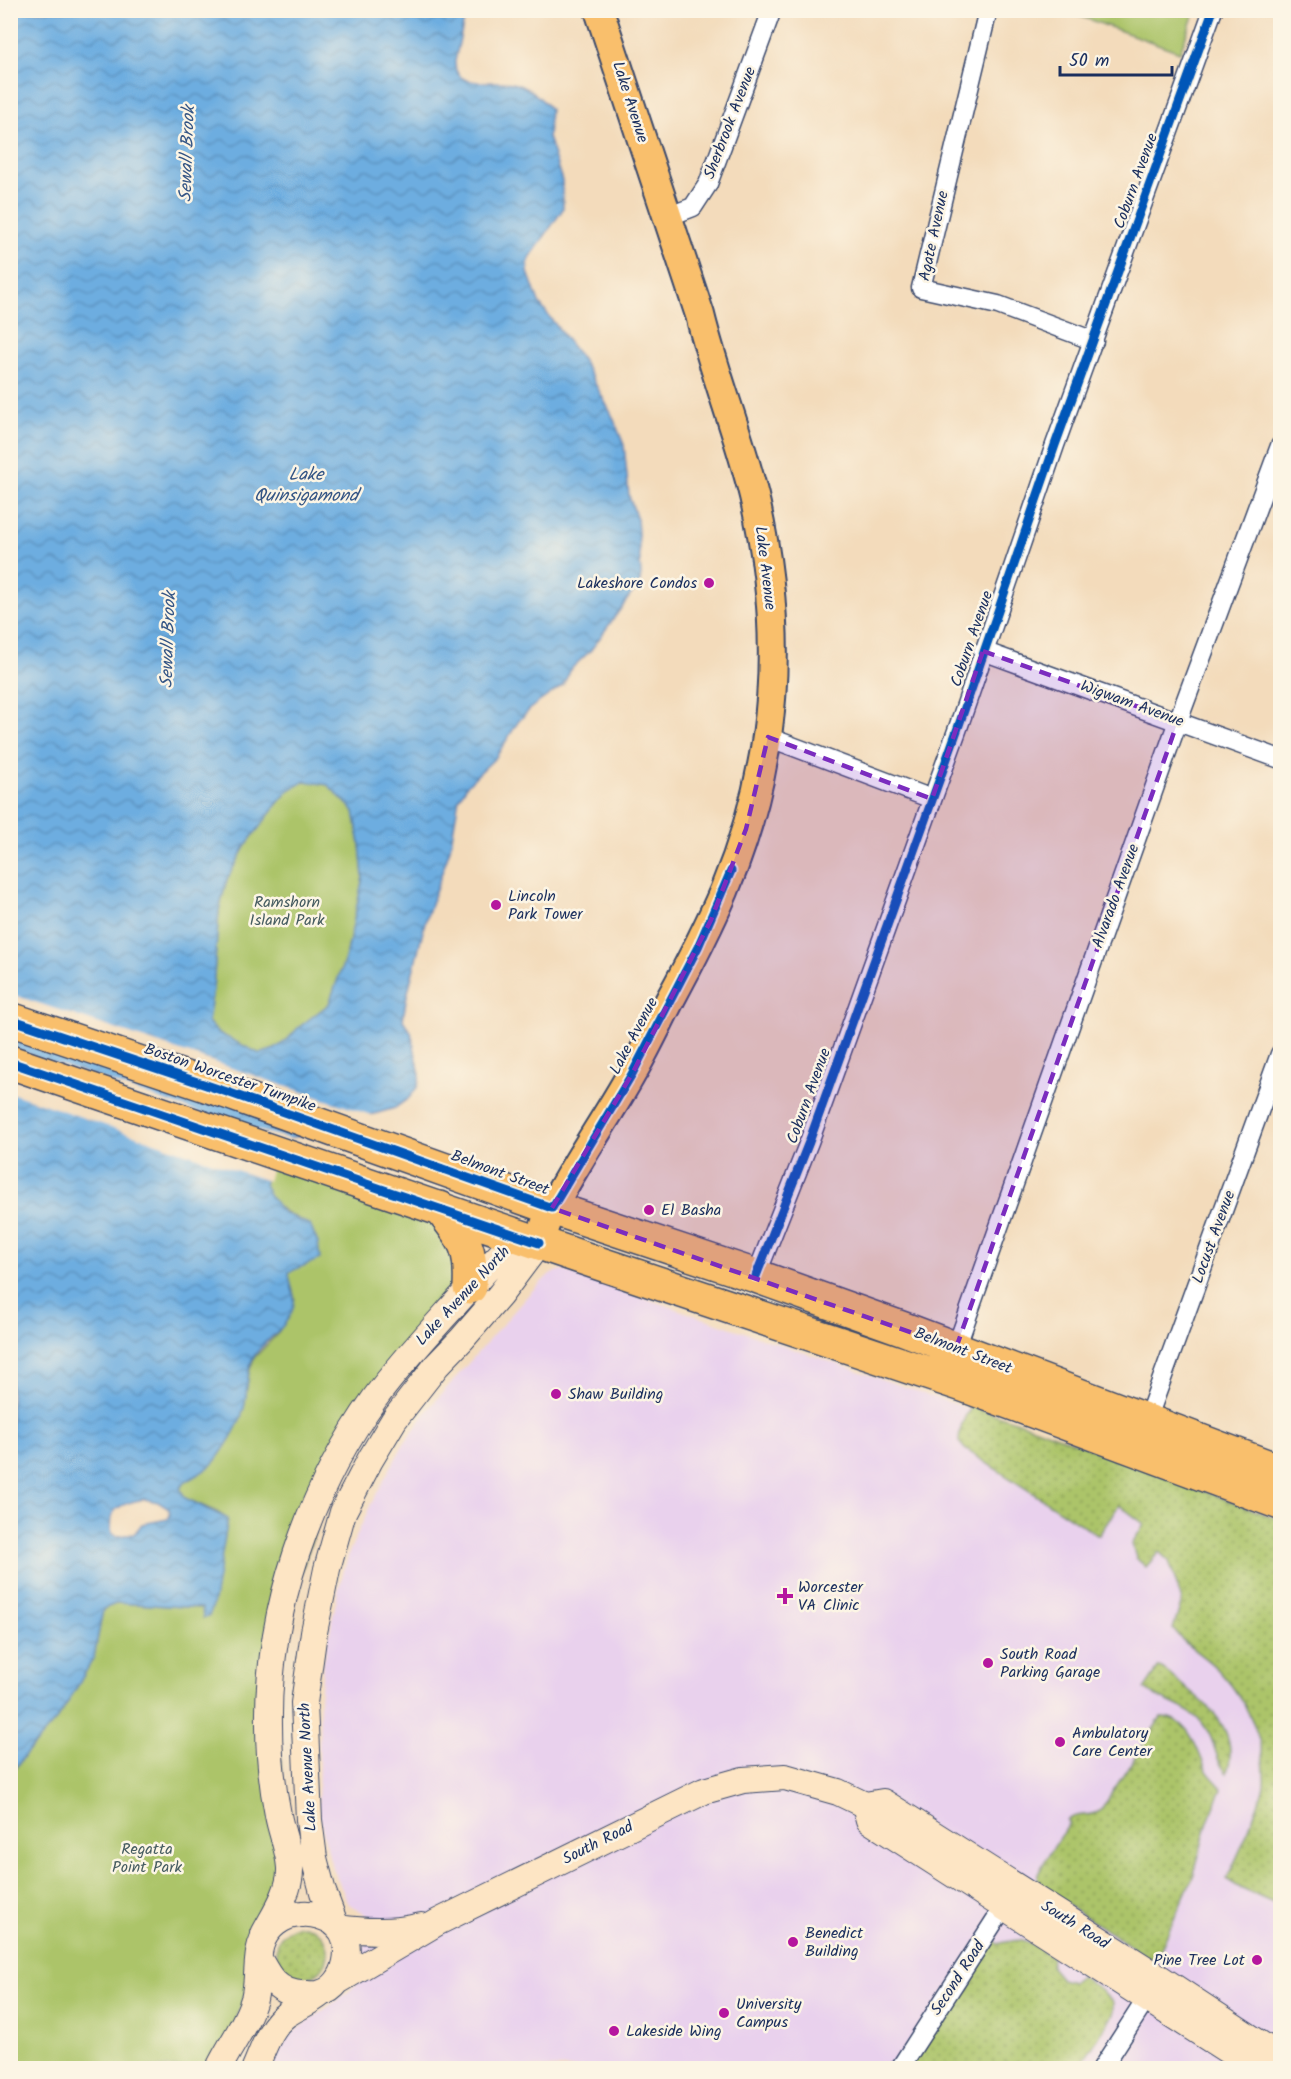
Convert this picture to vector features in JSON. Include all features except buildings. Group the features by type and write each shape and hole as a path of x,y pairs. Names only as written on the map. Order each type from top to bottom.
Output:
{"highway":[{"name":"Boston Worcester Turnpike","path":"10,1019 439,1167"},
{"path":"10,1062 440,1208 469,1250 470,1287"},
{"name":"Belmont Street","path":"439,1167 552,1208 756,1276 956,1348 1281,1471"},
{"name":"Belmont Street","path":"440,1208 963,1385 1281,1503"}],"main road":[{"name":"Lake Avenue","path":"552,1208 632,1074 711,921 746,829 761,772 768,737 772,680 772,625 768,571 761,529 738,437 600,10"},
{"name":"Lake Avenue North","path":"337,1926 323,1892 314,1858 309,1811 307,1727 304,1702 314,1632 327,1569 341,1520 369,1460 394,1420 437,1365 462,1340 500,1295 529,1240 552,1208"},
{"name":"Lake Avenue North","path":"219,2068 250,2008 261,1947 286,1887 290,1868 274,1796 268,1713 276,1635 296,1555 328,1479 363,1416 401,1364 498,1256 529,1240"},
{"name":"South Road","path":"330,1987 438,1922 704,1791 764,1777 785,1778 838,1792 865,1805 883,1802 1010,1897 1153,1989 1281,2057"},
{"path":"255,2068 267,2040 285,2015 330,1987 345,1965 347,1952 345,1939 337,1926 322,1916 308,1913 283,1918 261,1947 273,1981 283,1989 299,1994 330,1987"},
{"name":"South Road","path":"337,1926 367,1931 389,1931 438,1922"},
{"name":"South Road","path":"1153,1989 1255,2068"}],"street":[{"name":"Sherbrook Avenue","path":"667,217 693,207 708,184 772,10"},
{"name":"Agate Avenue","path":"988,10 921,288 998,305 1094,341"},
{"name":"Coburn Avenue","path":"756,1276 809,1142 1213,10"},
{"name":"Alvarado Avenue","path":"956,1348 1178,721 1281,446"},
{"name":"Wigwam Avenue","path":"983,651 1281,759"},
{"path":"768,737 932,799"},
{"name":"Locust Avenue","path":"1147,1420 1281,1054"},
{"name":"Second Road","path":"900,2068 1010,1897"},
{"path":"1102,2068 1153,1989"}],"highlighted area":[{"path":"983,651 1178,721 956,1348 552,1208 632,1074 711,920 746,829 768,737 932,799"}],"shaded area":[{"path":"562,1270 981,1413 1280,1520 1280,2068 272,2068 284,2039 347,1993 362,1979 366,1915 349,1904 332,1868 318,1811 320,1700 323,1665 339,1587 350,1550 371,1504 403,1445 430,1407 531,1292 550,1274"}],"green space":[{"path":"1065,11 1195,11 1180,52"},
{"name":"Ramshorn Island Park","path":"305,780 328,785 354,811 363,877 347,953 329,1004 275,1049 260,1054 218,1033 208,1022 219,910 227,879 246,845 289,790"},
{"name":"Regatta Point Park","path":"278,1153 440,1208 471,1264 339,1457 272,1662 290,1868 219,2068 11,2068 11,1774 58,1718 94,1657 103,1609 118,1603 202,1608 215,1587 228,1519 185,1498 180,1488 244,1408 249,1372 254,1358 278,1333 295,1299 289,1272 300,1266 310,1225 275,1205 266,1192 265,1176"},
{"path":"967,1405 1036,1428 1280,1520 1280,1906 1226,1879 1243,1844 1263,1790 1262,1754 1254,1724 1230,1684 1214,1666 1183,1641 1173,1629 1182,1601 1169,1561 1159,1552 1146,1567 1136,1558 1132,1544 1144,1524 1119,1505 1097,1535 965,1449 959,1442 959,1438 963,1421 970,1409"},
{"path":"1159,1667 1203,1702 1220,1721 1230,1745 1227,1773 1220,1763 1210,1735 1201,1722 1186,1711 1144,1689"},
{"path":"1161,1717 1171,1718 1185,1728 1195,1742 1207,1770 1222,1789 1207,1824 1194,1874 1157,1958 1152,1960 1040,1887 1037,1878 1046,1859 1070,1823 1067,1820 1100,1811"},
{"path":"302,1926 312,1928 320,1934 326,1942 328,1952 326,1962 320,1970 312,1976 302,1978 292,1976 284,1970 278,1962 276,1952 278,1942 284,1934 292,1928"},
{"path":"995,1939 998,1944 1022,1940 1032,1944 1052,1957 1051,1967 1061,1979 1073,1982 1081,1976 1102,1990 1113,2003 1113,2015 1078,2068 906,2068 991,1941"}],"water":[{"name":"Lake Quinsigamond","path":"11,11 466,11 455,61 460,77 476,82 504,82 518,85 533,93 550,109 548,137 562,181 563,209 531,256 528,272 539,303 583,361 612,415 624,445 629,496 637,519 640,582 591,650 571,669 563,685 532,707 518,722 496,757 468,784 459,798 450,849 426,919 403,1020 411,1032 420,1075 418,1086 409,1098 395,1108 291,1138 281,1147 269,1169 264,1184 268,1193 282,1212 310,1225 318,1243 320,1259 289,1272 294,1299 293,1308 285,1323 253,1358 249,1370 244,1408 236,1429 212,1465 180,1488 185,1498 228,1519 213,1606 209,1616 203,1618 202,1608 118,1603 103,1609 94,1657 58,1718 11,1774","holes":["305,781 328,785 354,811 363,877 347,953 329,1004 275,1049 260,1054 218,1033 208,1022 219,910 227,879 246,845 289,790","144,1499 158,1502 169,1509 168,1519 142,1524 134,1534 118,1536 112,1534 111,1518 118,1508 129,1502"]}],"pier":[{"path":"11,994 374,1116 358,1121 335,1133 11,1034"},
{"path":"11,1048 235,1125 295,1140 283,1149 271,1170 268,1181 11,1093"}],"cycle path":[{"path":"756,1276 809,1142 847,1037 959,725 1055,445 1213,10"},
{"path":"10,1019 230,1093 552,1208 632,1074 698,947 731,871"},
{"path":"10,1062 539,1243"}],"place":[{"name":"Lakeshore Condos","path":"709,583"},
{"name":"Lincoln Park Tower","path":"496,905"},
{"name":"El Basha","path":"649,1210"},
{"name":"Shaw Building","path":"556,1394"},
{"name":"Worcester VA Clinic","path":"785,1596"},
{"name":"South Road Parking Garage","path":"988,1663"},
{"name":"Ambulatory Care Center","path":"1060,1742"},
{"name":"Benedict Building","path":"793,1942"},
{"name":"Pine Tree Lot","path":"1257,1960"},
{"name":"University Campus","path":"724,2013"},
{"name":"Lakeside Wing","path":"614,2031"}],"water label":[{"name":"Sewall Brook","path":"188,154"},
{"name":"Sewall Brook","path":"169,640"}]}
